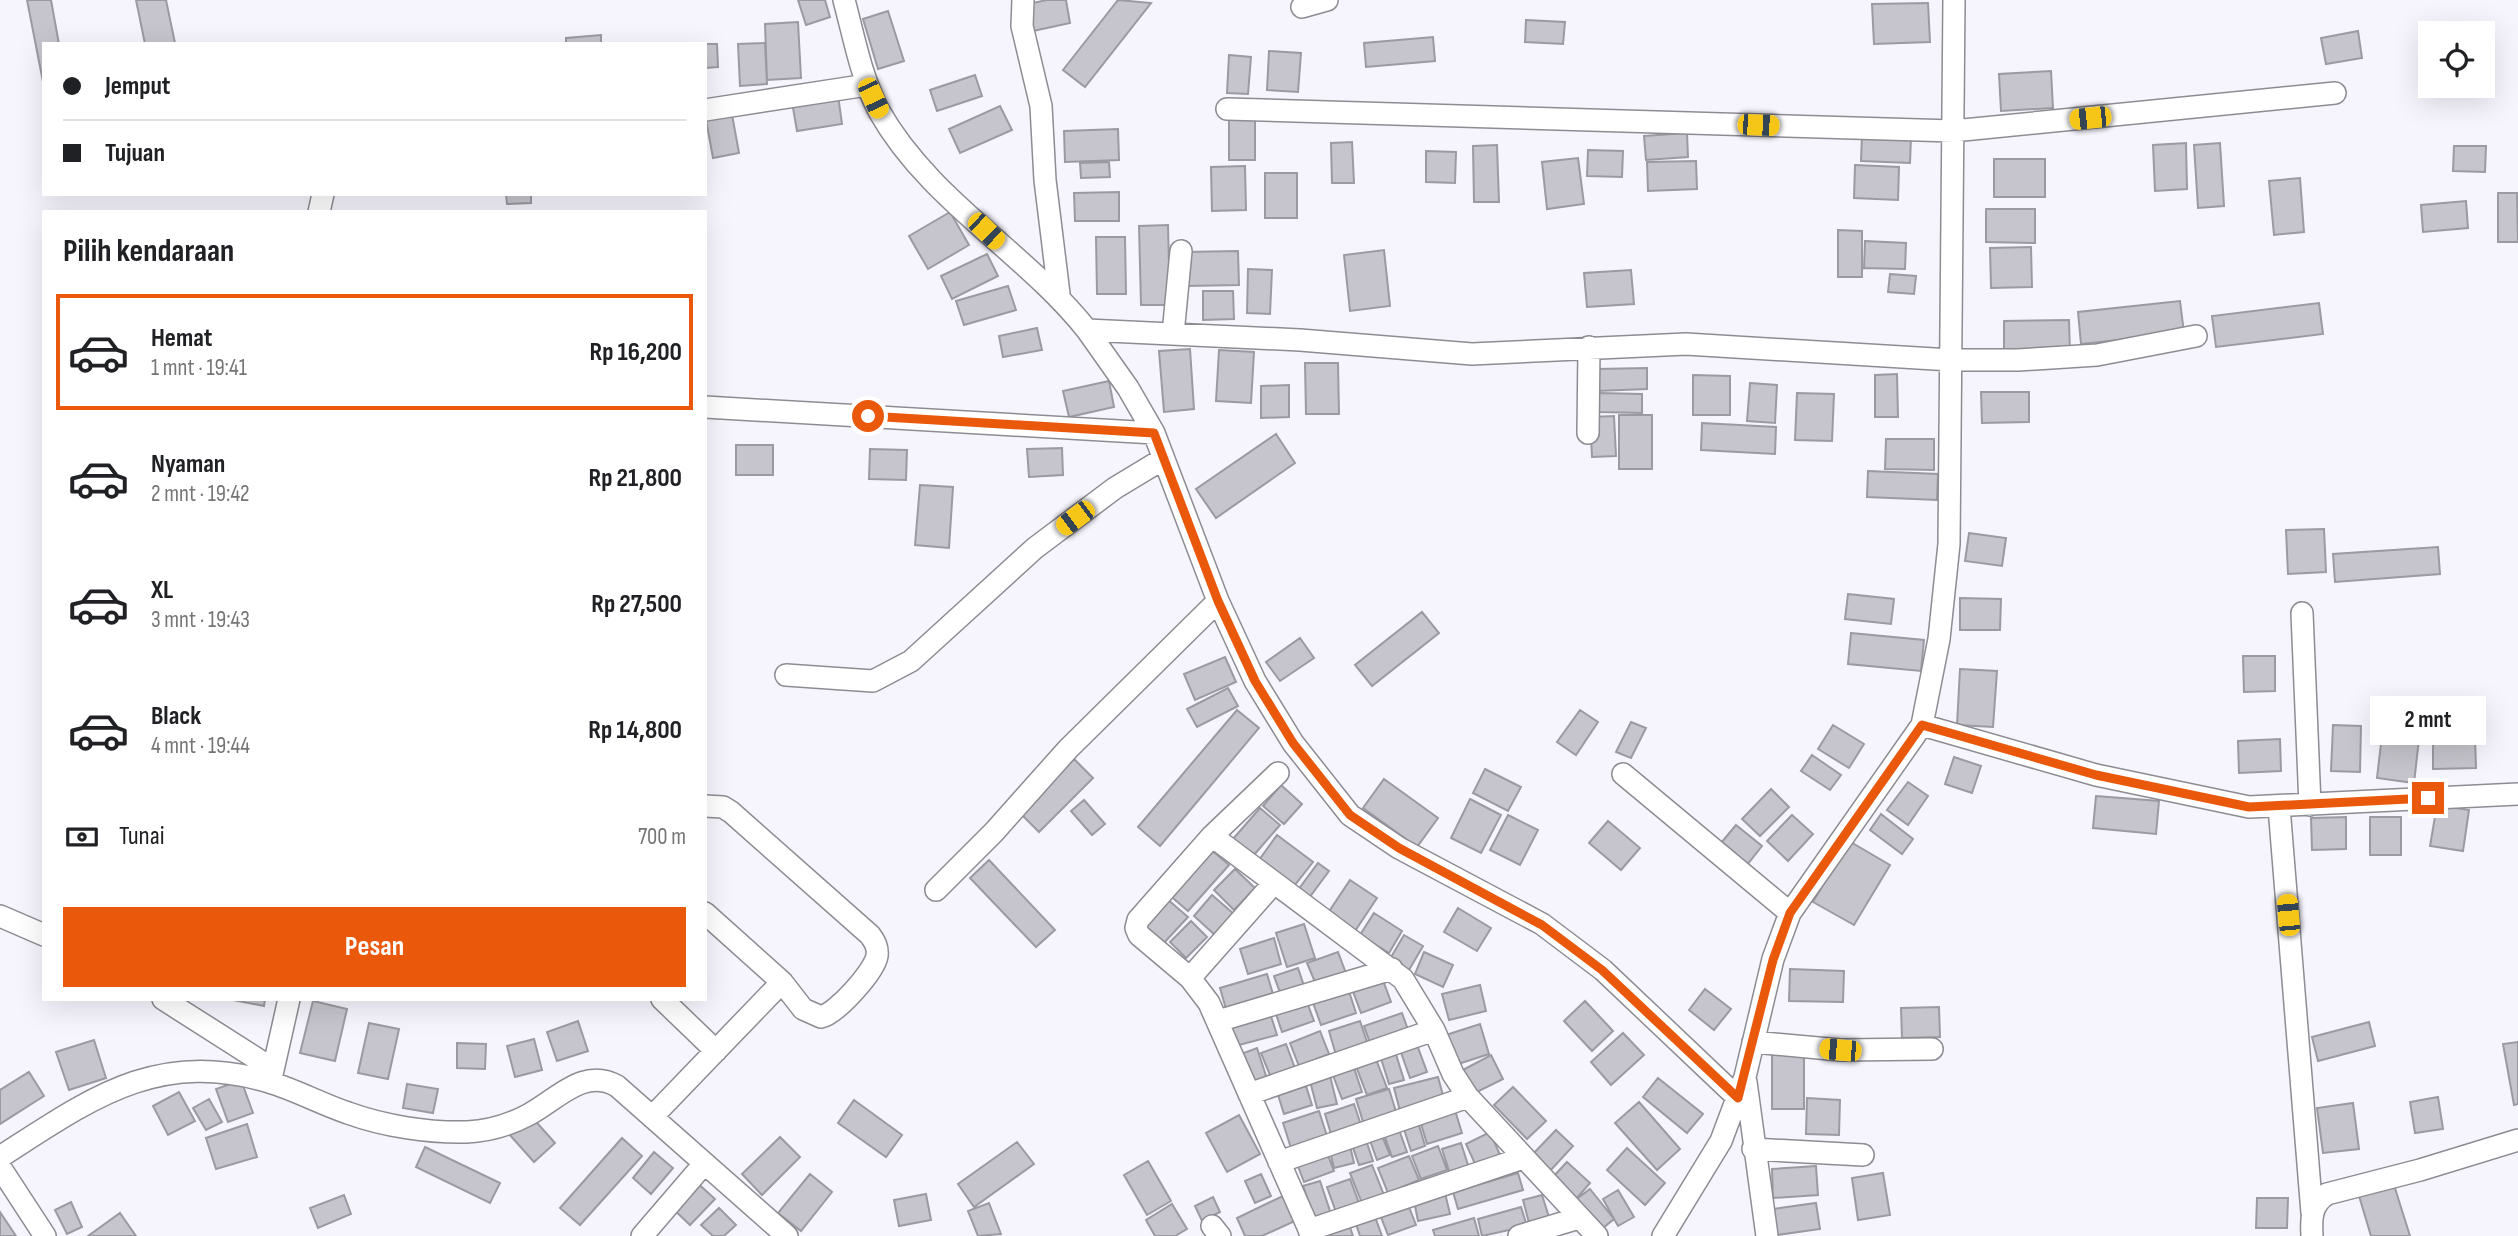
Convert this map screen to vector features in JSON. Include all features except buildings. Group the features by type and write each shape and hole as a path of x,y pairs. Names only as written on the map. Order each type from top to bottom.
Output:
{"street":[{"path":"844,0 867,85 880,112 909,155 1024,267 1059,295 1128,388 1154,433 1218,601 1255,681 1293,743 1350,815 1399,848 1542,925 1602,970 1738,1098"},
{"path":"1023,0 1022,26 1041,106 1045,180 1059,295"},
{"path":"1302,7 1327,0"},
{"path":"1663,1236 1721,1141 1738,1098 1773,960 1790,913 1922,725 1945,604 1950,532 1954,0"},
{"path":"707,110 867,85"},
{"path":"1227,109 1953,131 2335,93"},
{"path":"1173,334 1181,251"},
{"path":"1087,330 1300,340 1472,354 1686,344 1951,360 2061,359 2196,336"},
{"path":"1588,347 1588,433"},
{"path":"707,407 1154,433"},
{"path":"786,675 873,681 890,674 911,661 1035,548 1115,488 1163,459"},
{"path":"936,890 994,832 1068,749 1218,601"},
{"path":"2302,613 2311,804"},
{"path":"1922,725 2161,791 2249,807 2518,794"},
{"path":"1278,773 1212,836 1138,920 1136,928 1139,935 1190,978 1217,1021 1310,1233 1523,1158"},
{"path":"1623,774 1790,913"},
{"path":"707,806 723,807 731,812 870,935 877,947 875,964 842,1004 827,1016 812,1015 803,1009 782,982 707,915"},
{"path":"2279,807 2312,1236"},
{"path":"1212,836 1273,884 1392,969 1415,997 1434,1030 1452,1074 1468,1097 1597,1236"},
{"path":"1190,978 1273,884"},
{"path":"0,916 42,933"},
{"path":"1217,1021 1392,969"},
{"path":"652,1118 782,982"},
{"path":"166,1001 272,1076 350,1114 429,1131 469,1132 513,1122 573,1085 590,1079 607,1080 786,1236"},
{"path":"272,1076 289,1001"},
{"path":"664,1001 716,1051"},
{"path":"1249,1094 1434,1030"},
{"path":"1753,1042 1840,1050 1932,1049"},
{"path":"0,1157 87,1101 136,1079 177,1072 272,1076"},
{"path":"1745,1077 1767,1236"},
{"path":"1279,1162 1468,1097"},
{"path":"2312,1213 2326,1194 2420,1170 2518,1140"},
{"path":"1753,1149 1863,1155"},
{"path":"642,1236 703,1165"},
{"path":"0,1167 45,1236"},
{"path":"1518,1236 1579,1218"}],"route":[{"path":"868,416 1154,433 1218,601 1255,681 1293,743 1350,815 1399,848 1542,925 1602,970 1738,1098 1773,960 1790,913 1922,725 2096,775 2174,794 2249,807 2428,798"}]}
